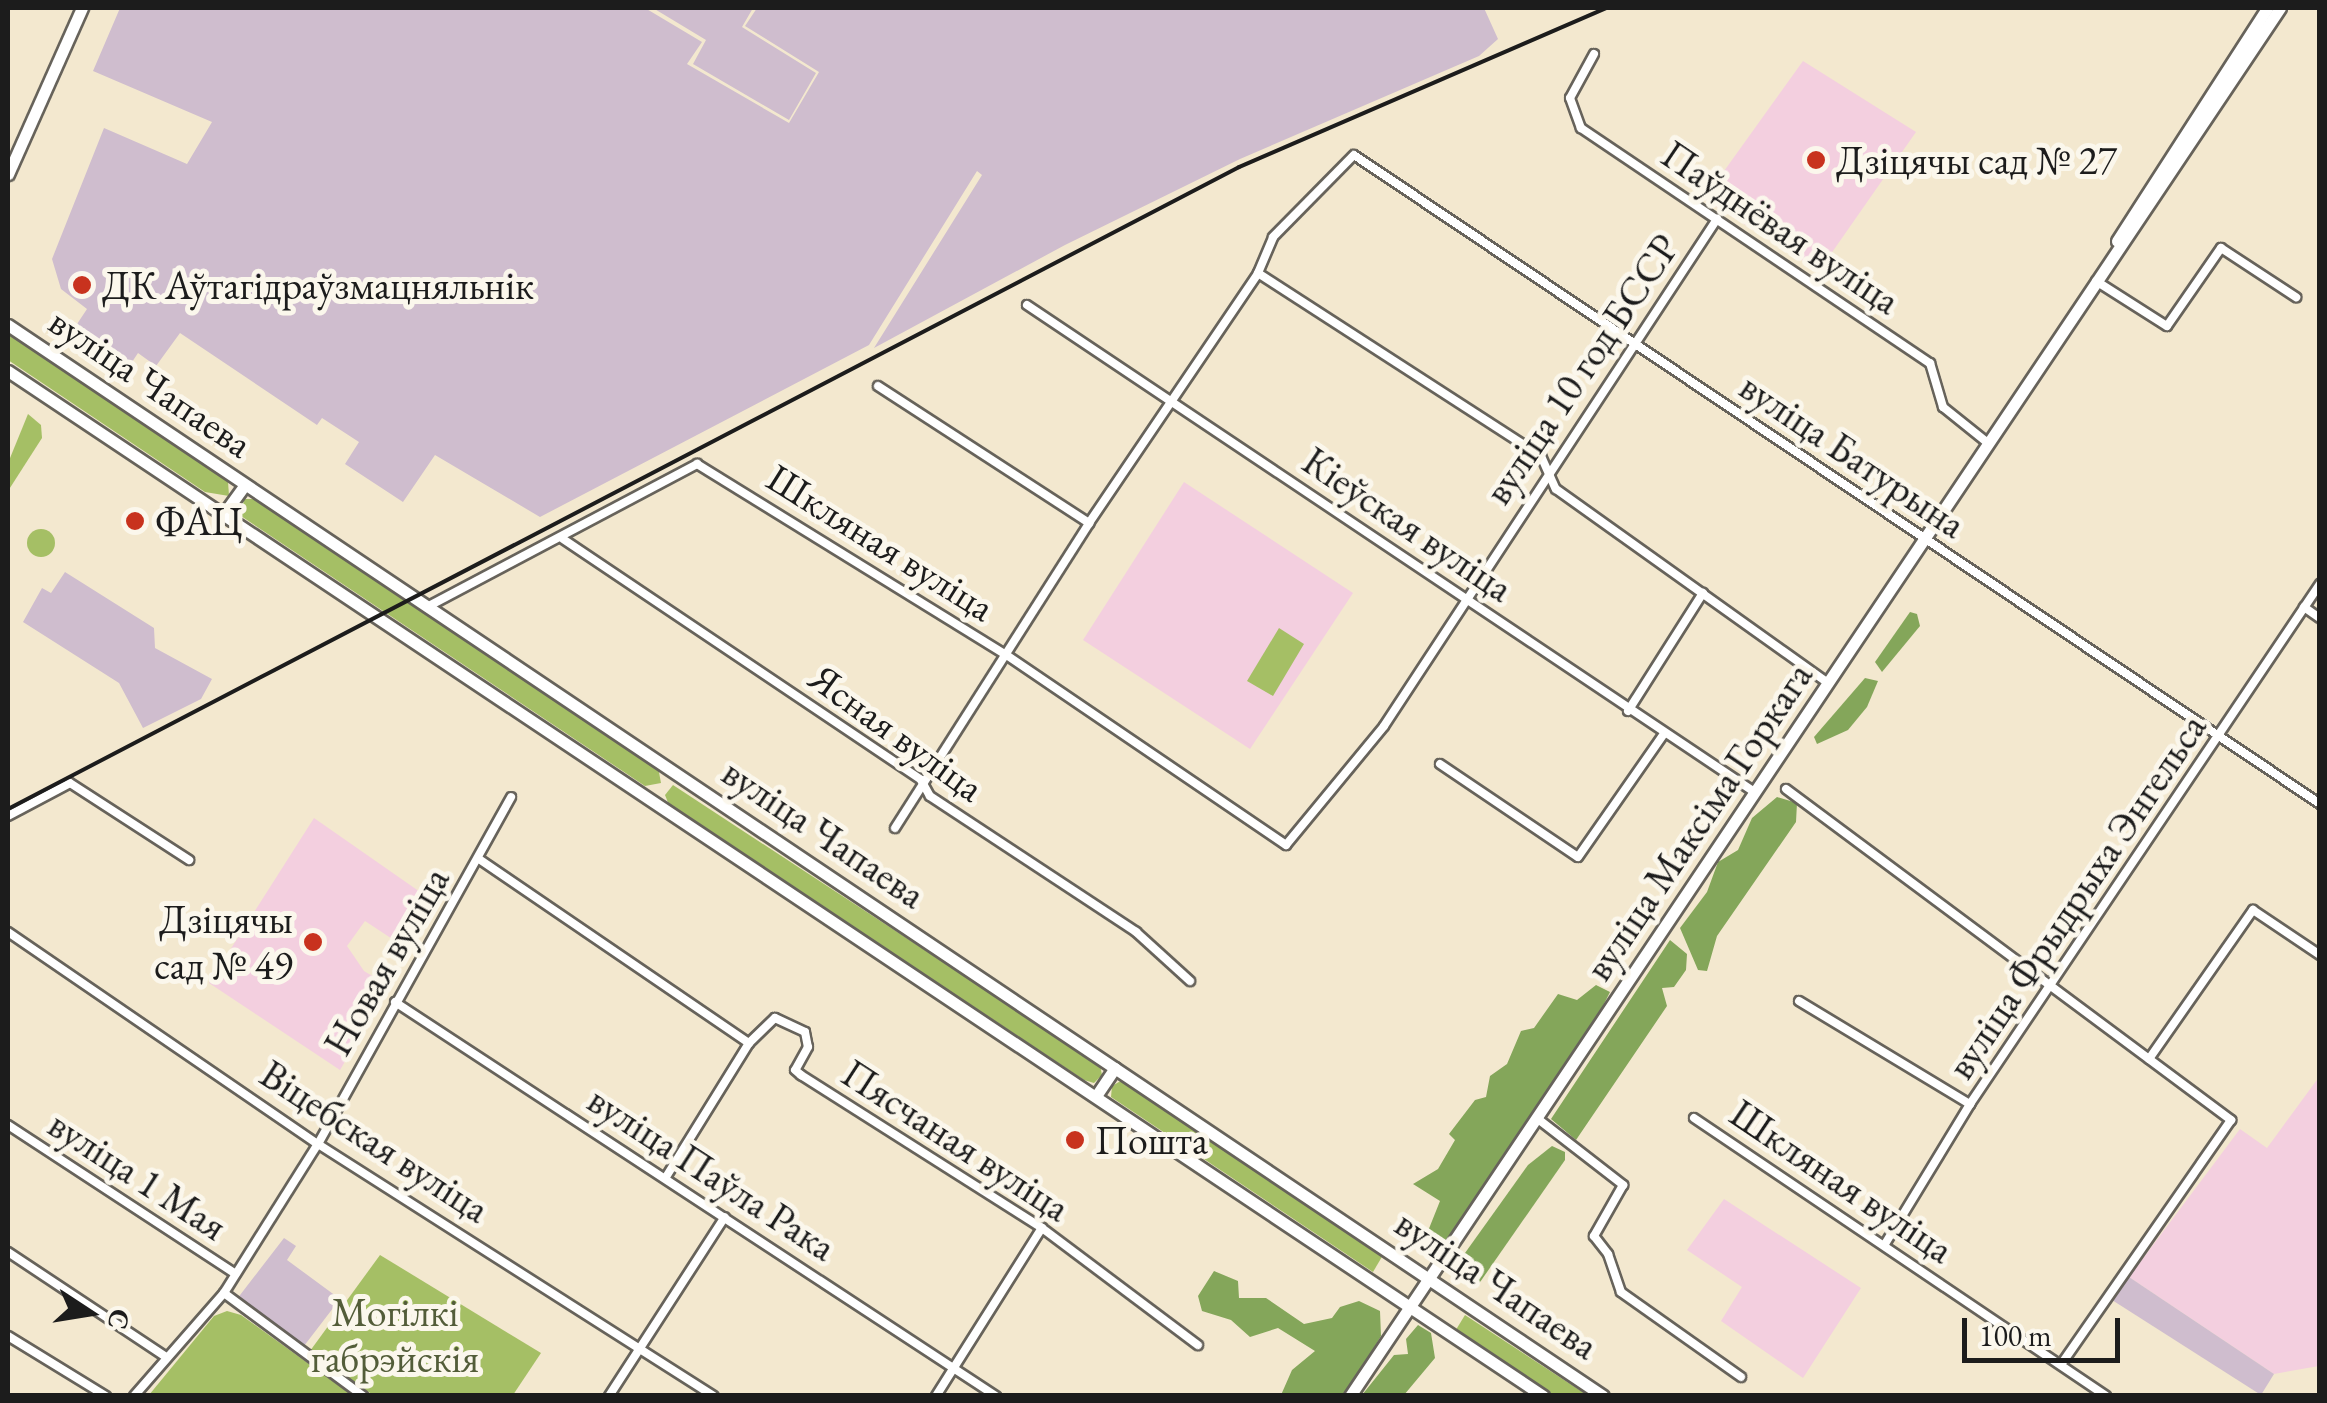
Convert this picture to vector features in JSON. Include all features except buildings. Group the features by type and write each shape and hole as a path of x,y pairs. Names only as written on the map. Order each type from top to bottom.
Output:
{"main road":[{"path":"8,174 82,8"},
{"name":"вуліца Максіма Горкага","path":"2096,280 2267,8"},
{"name":"вуліца Максіма Горкага","path":"1350,1396 2280,8"},
{"name":"вуліца Чапаева","path":"8,325 1603,1396"},
{"name":"вуліца Чапаева","path":"8,371 1098,1093 1543,1396"},
{"path":"224,515 245,484"},
{"path":"1098,1093 1115,1068"}],"street":[{"name":"Паўднёвая вуліца","path":"1594,54 1570,98 1574,120 1930,363 1943,406 1989,444"},
{"name":"вуліца Батурына","path":"1258,273 1274,237 1354,155 2320,804"},
{"name":"вуліца 10 год БССР","path":"1286,846 1384,726 1717,218"},
{"path":"2096,280 2167,326 2220,248 2296,297"},
{"path":"895,828 1088,522 1258,273 1541,456 1556,488 1829,684"},
{"name":"Кіеўская вуліца","path":"1027,305 1172,398 1663,735 1756,793"},
{"path":"878,386 1088,522"},
{"name":"Шкляная вуліца","path":"427,607 563,539 697,464 1005,654 1286,846"},
{"name":"Ясная вуліца","path":"563,539 922,780 930,796 1136,932 1190,982"},
{"name":"вуліца Фрыдрыха Энгельса","path":"1885,1244 1970,1104 2051,990 2320,584"},
{"path":"1628,710 1703,592"},
{"path":"2304,607 2320,618"},
{"path":"1440,764 1578,857 1663,735"},
{"path":"8,816 70,783 189,860"},
{"path":"1786,789 2230,1120 2061,1365"},
{"name":"Новая вуліца","path":"134,1396 224,1293 318,1144 511,796"},
{"path":"479,859 749,1043 666,1177"},
{"path":"2149,1059 2254,910 2320,955"},
{"name":"Віцебская вуліца","path":"8,932 318,1144 642,1346 713,1396"},
{"path":"1798,1001 1970,1104"},
{"name":"вуліца Паўла Рака","path":"394,1002 996,1396"},
{"name":"Пясчаная вуліца","path":"749,1043 775,1018 805,1032 808,1047 796,1070 801,1076 883,1134 1042,1228 1198,1345"},
{"name":"Шкляная вуліца","path":"1694,1118 2106,1396"},
{"path":"1538,1119 1622,1185 1594,1236 1608,1254 1621,1292 1742,1377"},
{"name":"вуліца 1 Мая","path":"8,1125 236,1274"},
{"path":"609,1396 725,1217"},
{"path":"936,1396 1042,1228"},
{"path":"8,1252 166,1357"},
{"name":"вуліца 1 Мая","path":"224,1293 363,1396"},
{"path":"8,1336 106,1396"}],"shaded area":[{"path":"120,8 645,8 702,42 687,64 789,123 819,72 745,26 757,8 1484,8 1498,39 1479,56 1240,159 1065,245 874,348 982,175 977,171 869,345 540,517 435,455 403,502 345,464 359,442 322,418 317,425 180,333 156,366 138,353 130,365 77,324 87,309 61,289 52,259 104,128 187,164 212,122 93,71"},
{"path":"653,8 753,8 742,27 816,73 789,120 693,64 706,40"},
{"path":"1803,61 1916,132 1819,271 1704,199"},
{"path":"1184,482 1353,593 1250,749 1083,640"},
{"path":"65,572 154,628 155,648 212,679 201,699 143,728 119,683 23,622 42,588 51,593"},
{"path":"314,818 433,901 409,950 365,921 347,946 364,971 389,986 340,1070 209,983"},
{"path":"2319,1077 2319,1366 2274,1374 2129,1277 2240,1129 2267,1148"},
{"path":"1724,1199 1861,1288 1803,1378 1721,1321 1742,1287 1687,1250"},
{"path":"284,1238 296,1246 287,1260 340,1299 304,1346 237,1299"},
{"path":"2129,1277 2274,1374 2261,1395 2112,1300"}],"green space":[{"path":"8,328 228,481 229,496 205,492 8,360"},
{"path":"28,414 41,425 42,438 8,491 8,463"},
{"path":"244,499 255,499 658,767 661,783 645,786 241,516"},
{"path":"41,529 51,533 55,543 51,553 41,557 31,553 27,543 31,533"},
{"path":"1910,612 1917,614 1920,626 1882,672 1875,662"},
{"path":"1279,628 1304,644 1273,696 1247,681"},
{"path":"1865,678 1878,681 1867,707 1848,730 1817,744 1814,737"},
{"path":"673,785 1100,1065 1102,1075 1094,1083 1084,1080 669,805 665,795"},
{"path":"1777,797 1797,803 1796,822 1717,936 1707,971 1698,970 1680,928 1707,892 1718,862 1738,850 1752,818"},
{"path":"1670,940 1687,954 1686,970 1674,987 1662,988 1667,1006 1576,1140 1551,1119"},
{"path":"1596,985 1610,992 1599,1014 1443,1245 1426,1236 1440,1201 1413,1184 1438,1169 1455,1140 1449,1134 1475,1100 1486,1097 1490,1076 1507,1064 1521,1031 1534,1028 1558,994 1577,1000"},
{"path":"1124,1079 1383,1255 1373,1272 1111,1097 1112,1086"},
{"path":"1552,1146 1565,1152 1565,1160 1478,1285 1455,1267 1528,1165"},
{"name":"Могілкі габрэйскія","path":"380,1255 541,1353 513,1395 373,1395 310,1351"},
{"path":"1214,1271 1238,1281 1239,1298 1266,1298 1304,1324 1332,1318 1340,1307 1359,1301 1380,1311 1381,1336 1346,1395 1281,1395 1292,1370 1315,1351 1278,1328 1250,1337 1231,1320 1202,1311 1198,1296"},
{"path":"227,1311 241,1315 352,1395 149,1395 214,1316"},
{"path":"1465,1315 1587,1395 1547,1395 1454,1333"},
{"path":"1418,1325 1431,1333 1435,1358 1404,1395 1362,1395 1394,1355 1408,1354 1406,1339"}],"railway":[{"path":"8,809 1239,167 1607,8"}],"place":[{"name":"Дзіцячы сад № 27","path":"1816,160"},
{"name":"ДК Аўтагідраўзмацняльнік","path":"82,285"},
{"name":"ФАЦ","path":"135,521"},
{"name":"Дзіцячы сад № 49","path":"313,942"},
{"name":"Пошта","path":"1075,1140"}]}
